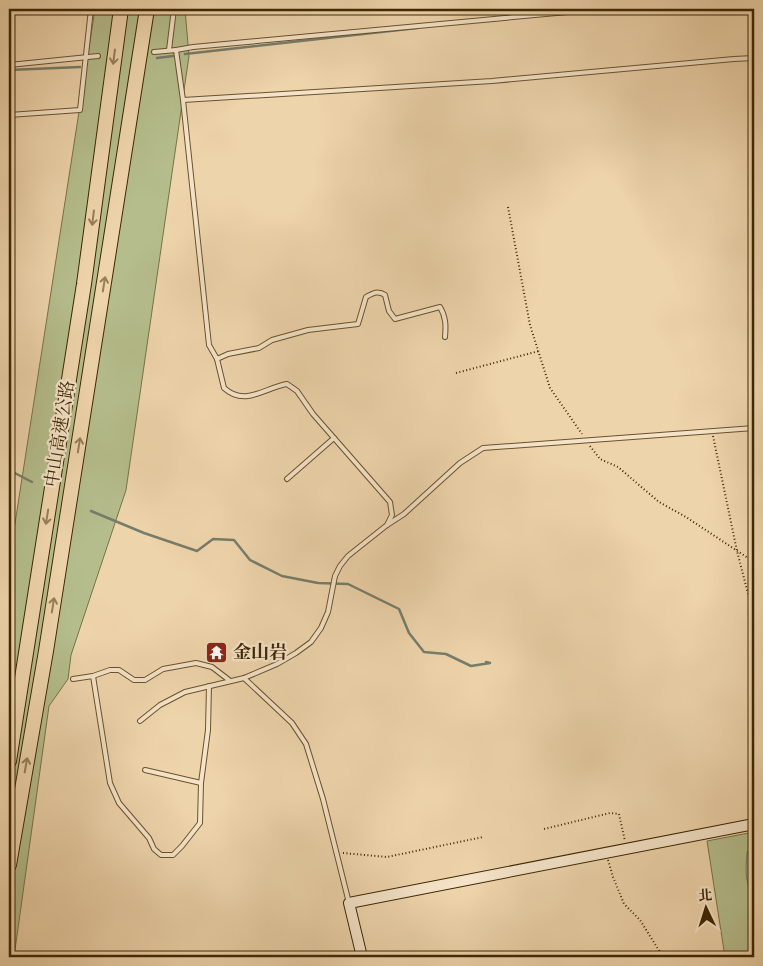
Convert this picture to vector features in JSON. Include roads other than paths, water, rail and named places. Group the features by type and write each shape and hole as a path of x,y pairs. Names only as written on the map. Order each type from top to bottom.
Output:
{"highway":[{"name":"中山高速公路","path":"9,761 84,284 120,9"},
{"name":"中山高速公路","path":"9,865 46,651 147,9"}],"street":[{"path":"362,957 349,903 754,824"}],"lane":[{"path":"9,115 80,110 87,56 87,36 92,9"},
{"path":"169,50 174,9"},
{"path":"154,52 600,9"},
{"path":"176,50 209,344 217,359 224,388 237,396 249,397 275,386 287,384 297,392 313,414 390,502 392,515 387,525"},
{"path":"9,65 98,56"},
{"path":"183,100 492,81 754,58"},
{"path":"217,359 228,354 259,348 272,340 308,330 358,324 366,297 374,292 381,292 385,295 389,311 395,318 440,307 444,313 445,337"},
{"path":"140,721 160,705 185,692 244,678 277,664 311,642 328,612 335,576 348,556 404,514 460,463 483,448 754,428"},
{"path":"287,479 334,438"},
{"path":"74,679 93,676 110,670 119,670 134,680 145,680 163,669 196,663 212,666 230,680"},
{"path":"93,676 110,783 119,803 160,855 173,855 200,823 208,730 209,686"},
{"path":"244,678 292,724 306,744 323,799 349,903"},
{"path":"145,770 202,783"}],"water":[{"path":"754,847 754,893 752,893 746,873 746,863 747,852"}],"waterway":[{"path":"185,54 417,28"},
{"path":"157,58 173,56"},
{"path":"9,70 80,67"},
{"path":"9,470 32,482"},
{"path":"91,511 144,533 197,551 213,539 234,540 250,560 282,576 318,583 348,584 399,609 409,633 424,652 446,654 471,666 490,663 486,662"}],"place":[{"name":"金山岩","path":"217,653"}]}
